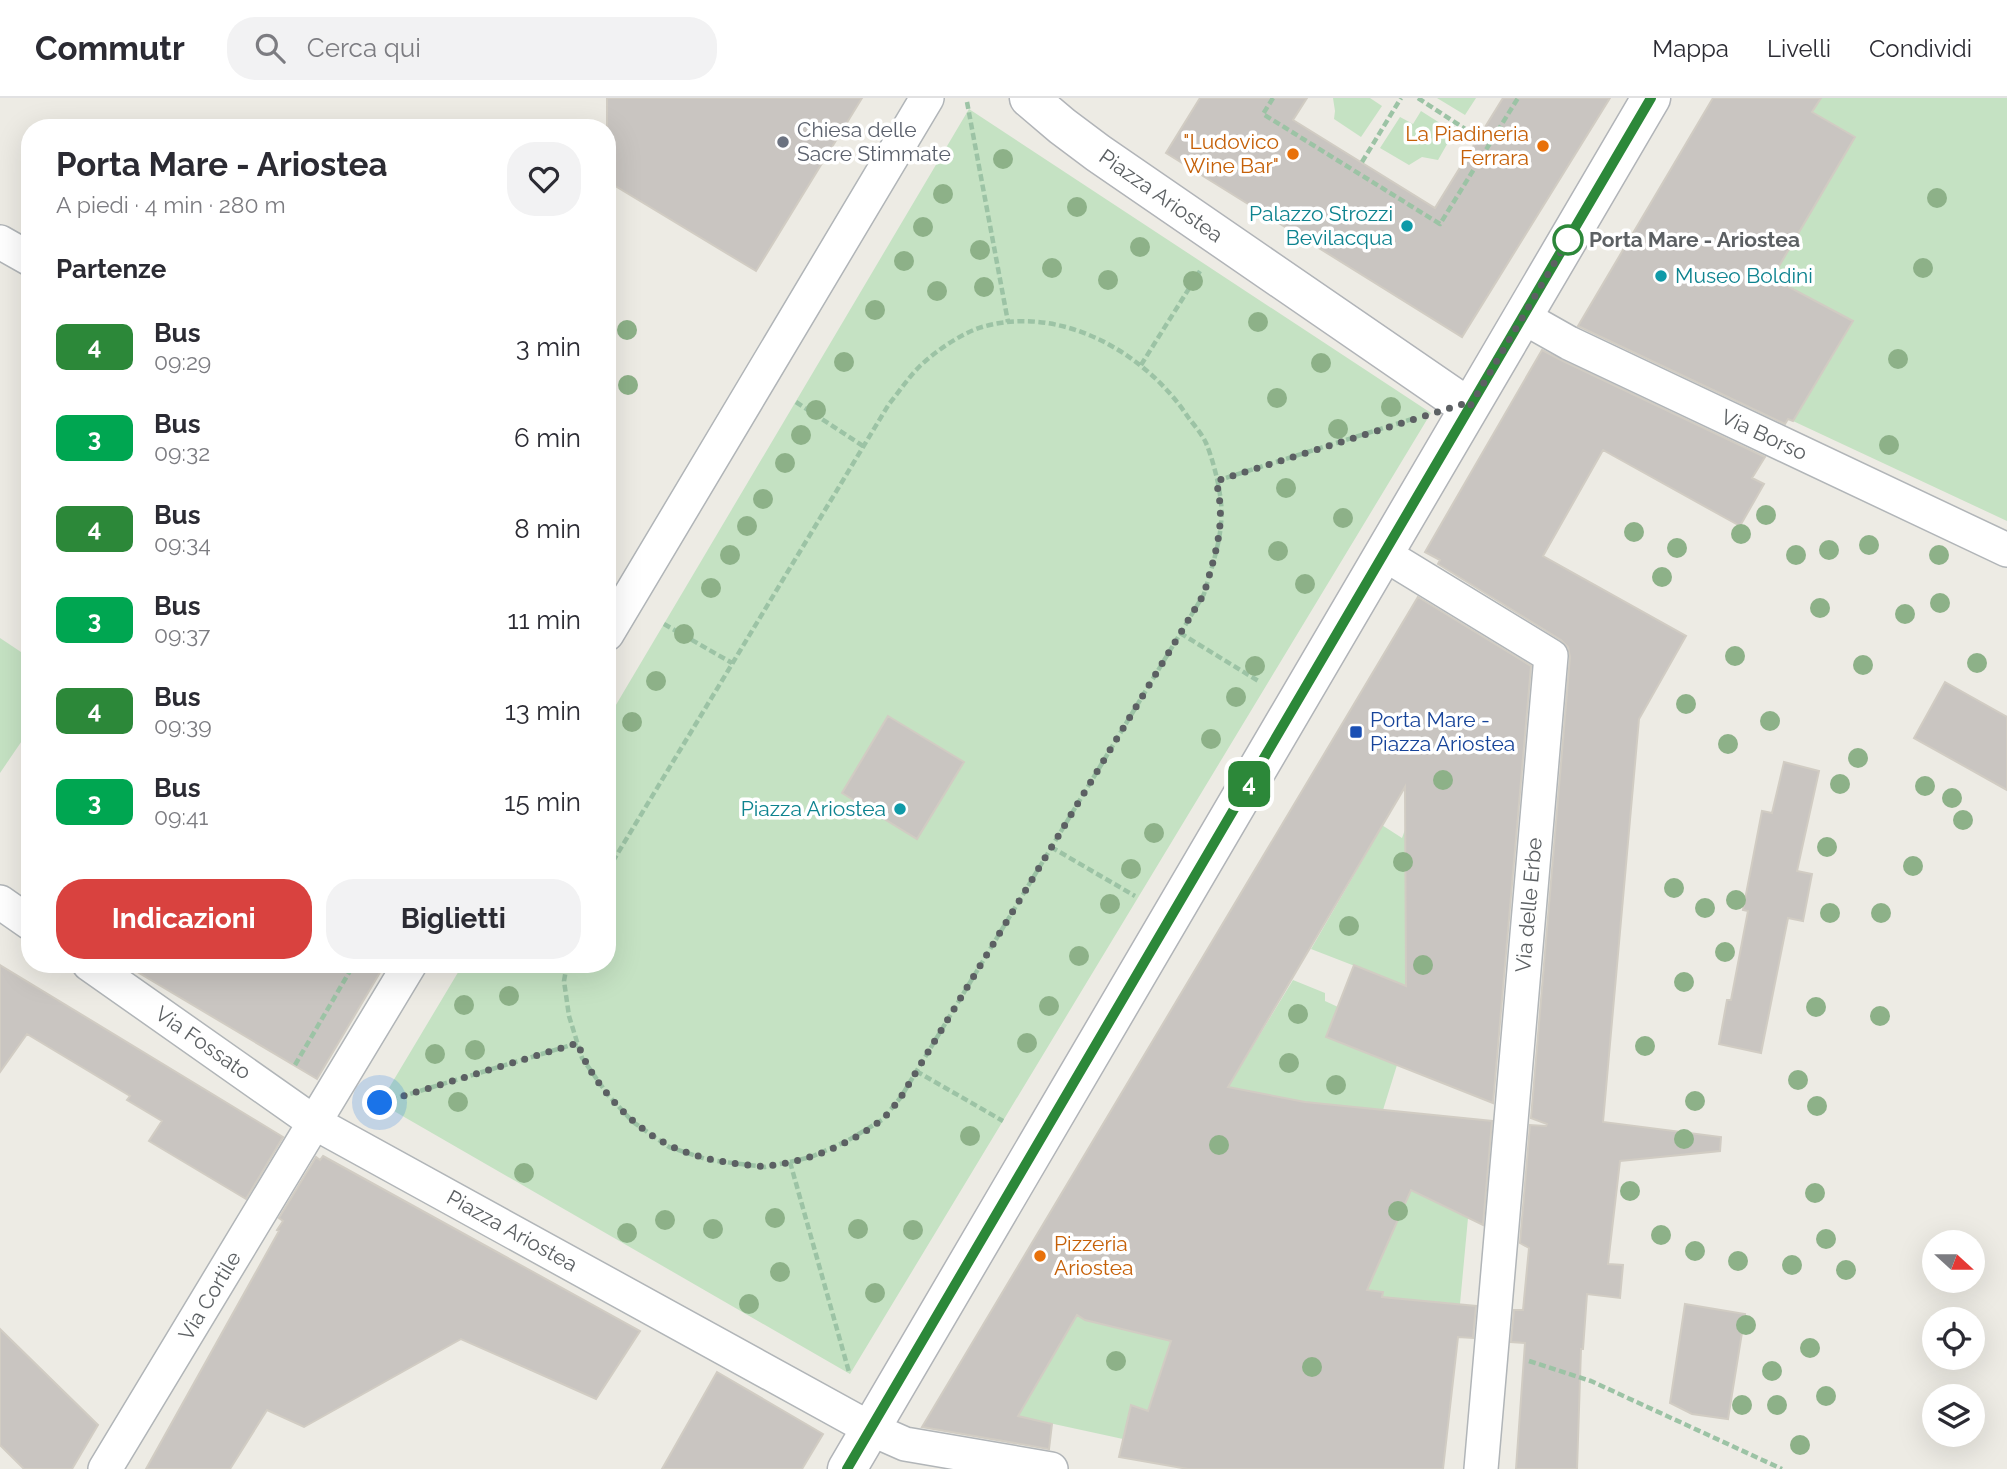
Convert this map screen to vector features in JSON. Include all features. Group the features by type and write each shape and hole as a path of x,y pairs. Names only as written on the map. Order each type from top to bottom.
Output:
{"street":[{"path":"616,608 927,98"},
{"name":"Piazza Ariostea","path":"1029,98 1098,153 1466,406"},
{"path":"847,1469 1384,554 1466,406 1522,317 1651,98"},
{"path":"0,242 21,254"},
{"name":"Via Borso","path":"1522,317 1569,343 2007,550"},
{"name":"Via delle Erbe","path":"1384,554 1551,656 1481,1469"},
{"path":"0,902 21,917"},
{"name":"Via Fossato","path":"102,973 316,1123"},
{"path":"316,1123 406,973"},
{"name":"Piazza Ariostea","path":"316,1123 871,1429 905,1444 1051,1469"},
{"name":"Via Cortile","path":"105,1469 316,1123"}],"path":[{"path":"966,98 1008,322"},
{"path":"1273,98 1263,114 1440,224 1518,98"},
{"path":"1362,162 1401,98"},
{"path":"1418,98 1479,138"},
{"path":"1141,365 1205,264"},
{"path":"566,973 569,1016 582,1058 608,1095 633,1122 669,1147 709,1160 765,1167 811,1157 847,1141 882,1120 901,1097 1204,594 1220,540 1220,496 1206,443 1177,401 1141,365 1080,331 1047,322 1008,322 979,328 948,345 920,366 888,404 616,856"},
{"path":"796,402 863,446"},
{"path":"1216,481 1466,406"},
{"path":"664,624 732,663"},
{"path":"1180,633 1266,686"},
{"path":"1051,847 1138,898"},
{"path":"295,1066 349,973"},
{"path":"316,1123 578,1043"},
{"path":"916,1071 1003,1121"},
{"path":"790,1161 850,1374 871,1429"},
{"path":"1491,1349 1591,1381 1782,1469"}],"green space":[{"path":"1333,98 1370,98 1382,106 1361,137 1334,119"},
{"path":"1437,98 1476,98 1465,115"},
{"path":"1821,98 2007,98 2007,521 1793,421 1814,387 1780,369 1797,338 1832,357 1853,321 1772,278 1855,137 1812,112"},
{"name":"Piazza Ariostea","path":"969,109 1431,413 850,1374 380,1103 458,973 616,973 616,705"},
{"path":"1421,111 1454,132 1438,160 1422,157 1409,165 1380,148 1400,117 1413,124"},
{"path":"0,638 21,652 21,742 0,773"},
{"path":"1371,818 1402,838 1406,827 1460,832 1456,858 1422,853 1420,870 1406,901 1407,944 1437,943 1437,900 1451,901 1443,979 1434,979 1427,1044 1407,1033 1383,1110 1305,1102 1228,1087 1293,980 1325,993 1325,1001 1338,1007 1327,1037 1377,1057 1389,1028 1397,1030 1414,989 1311,949 1369,849 1357,842"},
{"path":"1369,1170 1468,1218 1460,1304 1417,1300 1379,1314 1383,1292 1334,1284 1379,1262 1391,1236 1356,1226"},
{"path":"1077,1315 1171,1341 1161,1371 1153,1412 1131,1406 1123,1439 1017,1416"}],"building":[{"path":"607,98 862,98 756,271 616,186 616,119 607,119"},
{"name":"Palazzo Strozzi Bevilacqua","path":"1200,98 1307,98 1293,120 1435,208 1503,98 1610,98 1462,337 1166,153"},
{"path":"1713,98 1821,98 1812,112 1855,137 1772,278 1853,321 1793,421 1788,419 1785,424 1578,326"},
{"path":"1542,350 1765,457 1752,478 1764,484 1740,526 1603,450 1543,556 1686,636 1639,719 1603,1122 1721,1137 1720,1151 1620,1161 1608,1264 1623,1265 1620,1298 1587,1294 1581,1349 1577,1469 1516,1469 1525,1343 1511,1342 1514,1310 1523,1310 1529,1248 1520,1243 1530,1125 1547,1124 1531,1118 1570,657 1568,647 1561,640 1438,564 1440,560 1425,552"},
{"path":"1418,597 1531,666 1493,1103 1326,1037 1354,965 1406,986 1405,787 1228,1087 1305,1102 1492,1121 1483,1225 1411,1190 1367,1290 1383,1292 1382,1297 1476,1306 1473,1338 1458,1337 1443,1469 1188,1469 1119,1457 1131,1405 1148,1411 1171,1341 1085,1320 1077,1315 1018,1416 1052,1424 1049,1449 922,1427"},
{"path":"1945,682 2007,717 2007,790 1914,738"},
{"path":"888,716 964,762 917,839 842,793"},
{"path":"1784,762 1819,771 1797,871 1812,874 1803,921 1788,918 1761,1053 1719,1044 1727,1000 1731,1000 1748,911 1743,910 1762,811 1772,813"},
{"path":"0,965 283,1137 246,1199 149,1141 162,1121 127,1100 130,1096 27,1034 0,1072"},
{"path":"139,973 380,973 317,1079"},
{"path":"323,1156 640,1331 596,1399 461,1339 304,1427 267,1410 230,1469 146,1469 279,1231 277,1230 283,1221 279,1218 316,1157 320,1160"},
{"path":"1685,1304 1745,1314 1728,1419 1692,1414 1670,1403"},
{"path":"0,1329 98,1425 72,1469 24,1469 0,1445"},
{"path":"717,1372 823,1434 802,1469 662,1469"}],"bus line":[{"name":"4","path":"847,1469 1651,98"}],"place":[{"name":"Chiesa delle Sacre Stimmate","path":"783,142"},
{"name":"La Piadineria Ferrara","path":"1543,146"},
{"name":"\"Ludovico Wine Bar\"","path":"1293,154"},
{"name":"Palazzo Strozzi Bevilacqua","path":"1407,226"},
{"name":"Porta Mare - Ariostea","path":"1568,240"},
{"name":"Museo Boldini","path":"1661,276"},
{"name":"Porta Mare - Piazza Ariostea","path":"1356,732"},
{"name":"Piazza Ariostea","path":"900,809"},
{"name":"Pizzeria Ariostea","path":"1040,1256"}],"route":[{"path":"380,1103 578,1043 582,1058 608,1095 633,1122 669,1147 709,1160 765,1167 811,1157 847,1141 882,1120 901,1097 1204,594 1220,540 1220,496 1216,481 1463,404 1469,408 1571,235 1568,240"}]}
